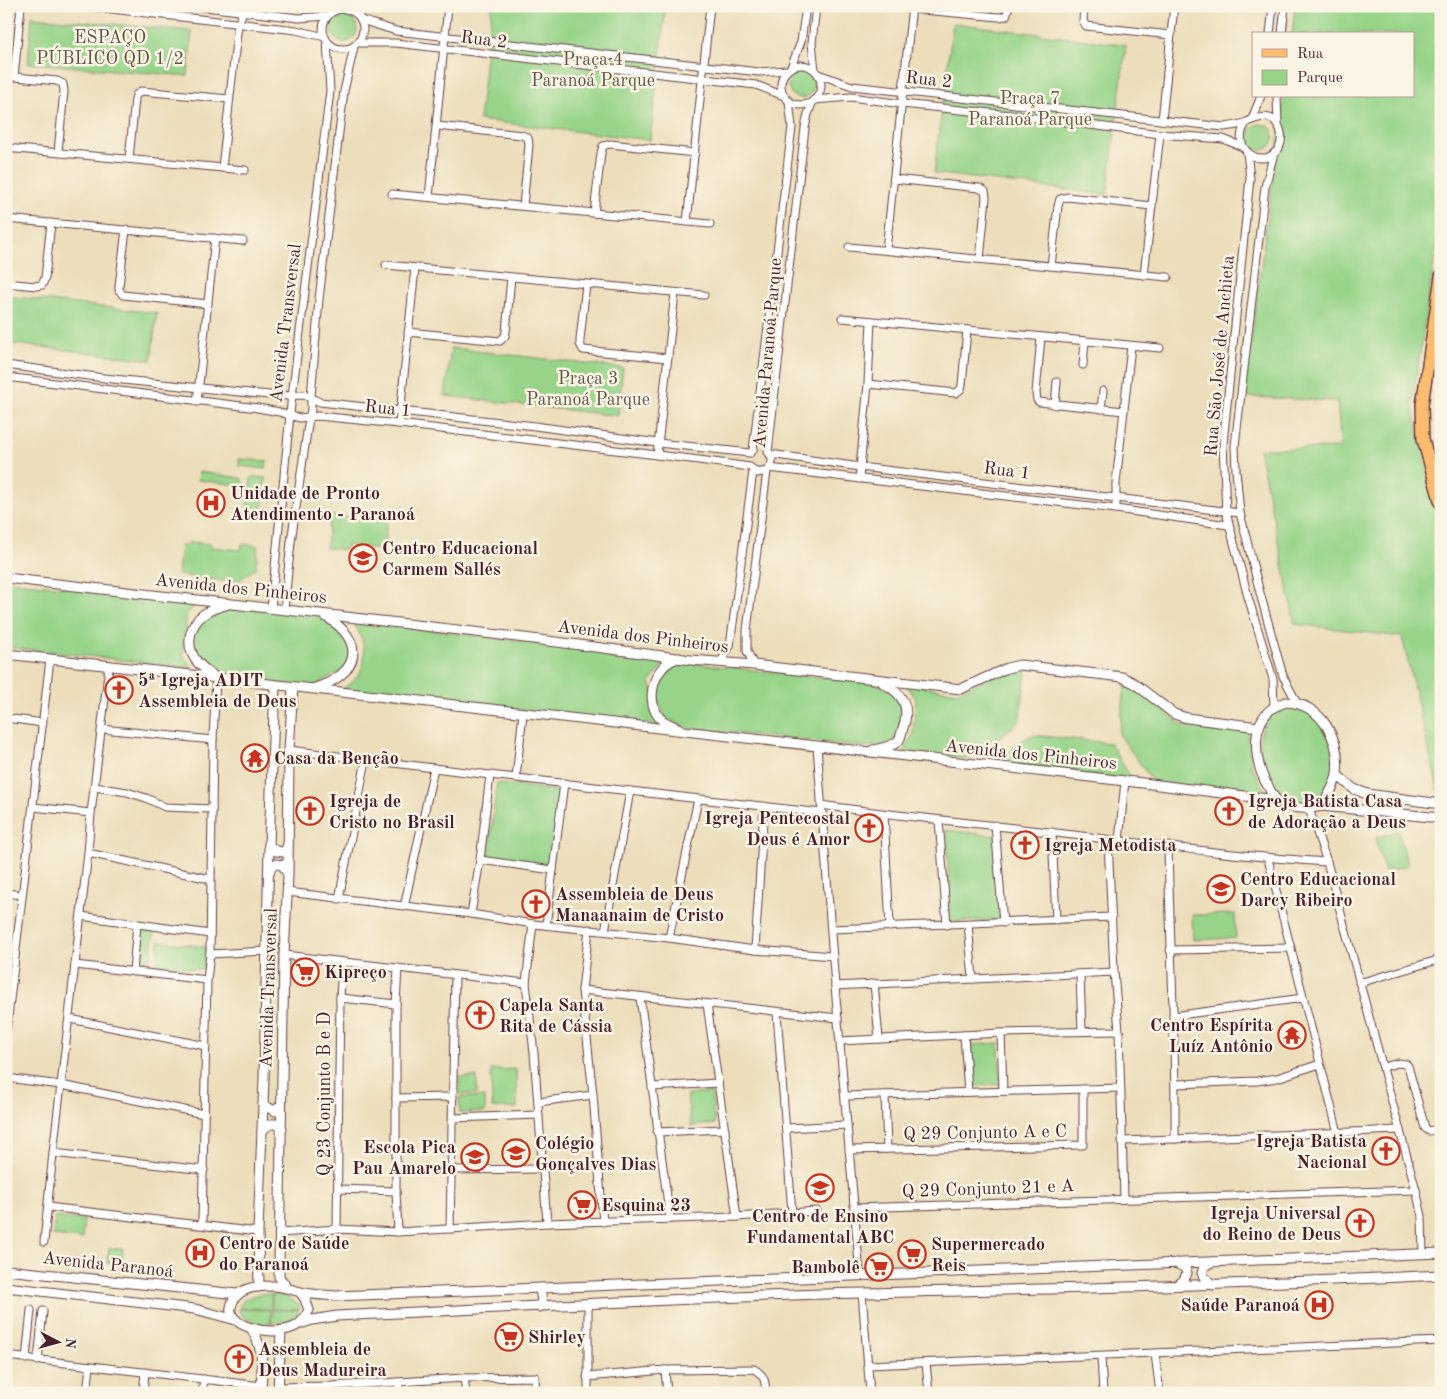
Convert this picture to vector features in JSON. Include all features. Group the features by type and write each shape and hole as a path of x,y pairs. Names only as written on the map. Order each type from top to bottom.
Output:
{"main road":[{"path":"1441,276 1422,405 1423,439 1441,504"},
{"path":"1435,484 1441,464"}],"street":[{"path":"14,77 21,6"},
{"path":"85,6 296,30 326,39 337,48 348,49 356,45"},
{"path":"197,6 299,18 329,15 336,10 348,10 360,18"},
{"name":"Avenida Transversal","path":"271,608 292,395 330,91 324,26 333,6"},
{"name":"Avenida Transversal","path":"284,610 291,542 309,418 312,410 311,396 319,300 342,100 356,45 363,32 357,6"},
{"path":"429,197 448,6"},
{"path":"687,222 710,6"},
{"name":"Avenida Paranoá Parque","path":"752,452 792,127 781,82 801,42 806,6"},
{"name":"Avenida Paranoá Parque","path":"754,665 747,651 747,630 768,470 772,459 769,453 805,128 808,114 818,95 821,84 816,72 812,43 816,6"},
{"path":"886,250 912,8 1000,18 1006,16 1009,6"},
{"path":"1084,6 1082,21 1086,26 1171,35"},
{"path":"1144,275 1164,120 1174,6"},
{"path":"1270,32 1273,6"},
{"path":"1282,32 1285,6"},
{"path":"222,168 238,24 243,12"},
{"name":"Rua 2","path":"360,18 396,32 446,36 759,72 789,69"},
{"name":"Rua 2","path":"356,45 396,43 756,85 786,98"},
{"path":"789,69 803,65 816,72"},
{"name":"Rua 2","path":"816,72 852,86 1224,127 1250,121"},
{"path":"6,76 57,81 63,84 64,92 58,152"},
{"path":"129,159 135,99 136,95 141,91 229,99"},
{"name":"Rua 2","path":"814,100 851,97 1162,134 1223,139 1245,149"},
{"path":"786,98 798,105 805,105 814,100"},
{"name":"Rua São José de Anchieta","path":"1260,98 1250,121 1241,134 1250,178 1223,444 1228,525 1273,679 1274,707"},
{"name":"Rua São José de Anchieta","path":"1277,98 1278,125 1282,137 1274,153 1265,187 1235,446 1240,513 1283,676 1297,703"},
{"path":"1250,121 1263,117 1269,118 1278,125"},
{"path":"437,126 526,136 529,145 523,206"},
{"path":"594,213 600,153 603,146 610,144 695,153"},
{"path":"6,148 245,170"},
{"path":"1245,149 1252,156 1263,158 1274,153"},
{"path":"894,179 979,188 985,191 986,198 980,259"},
{"path":"392,194 710,224"},
{"path":"1051,266 1060,199 1067,197 1152,206"},
{"path":"6,218 243,241"},
{"path":"6,284 42,285 45,278 51,223"},
{"path":"126,230 119,286 121,293 126,296 208,304"},
{"path":"197,402 215,238"},
{"path":"849,247 1168,277"},
{"path":"386,265 704,296"},
{"path":"400,424 415,268"},
{"path":"408,332 500,341 506,332 511,277"},
{"path":"586,284 580,340 581,348 587,351 668,358"},
{"path":"657,455 675,293"},
{"path":"842,318 1160,348"},
{"path":"859,479 868,384 871,321"},
{"path":"868,384 956,393 961,389 962,385 967,330"},
{"path":"1041,337 1036,397 1039,402 1124,411"},
{"path":"1083,365 1085,341"},
{"path":"1116,509 1116,483 1131,346"},
{"name":"Rua 1","path":"6,365 198,388 273,395 311,396 320,402 535,426 658,444 752,452 761,448 769,453 860,467 1240,513"},
{"name":"Rua 1","path":"6,377 258,408 299,418 318,416 400,424 657,455 751,469 762,473 768,470 859,479 1116,509 1228,525"},
{"path":"1055,404 1057,382"},
{"path":"1101,409 1103,391"},
{"path":"751,469 748,458 752,452"},
{"name":"Avenida Paranoá Parque","path":"720,663 730,646 751,469"},
{"name":"Avenida dos Pinheiros","path":"6,578 322,613 691,660 754,665 961,689 1007,668 1020,665 1122,677 1134,683 1174,714 1187,718 1260,727"},
{"path":"202,1224 207,980 210,954 212,740 216,678 194,658 190,647 190,636 194,624 203,614 231,604"},
{"path":"310,689 329,684 339,678 348,668 352,657 352,645 348,634 339,624 322,613"},
{"name":"Avenida dos Pinheiros","path":"6,654 1125,781 1276,800"},
{"path":"685,731 662,720 652,697 654,682 659,671 665,665 677,658 691,660"},
{"path":"6,1034 50,659"},
{"path":"44,1242 60,1085 70,1019 91,814 109,666"},
{"path":"865,752 888,747 899,740 906,721 902,696 894,689 876,680"},
{"name":"Avenida Transversal","path":"259,1286 258,1232 275,685"},
{"name":"Avenida Transversal","path":"287,1287 280,1277 281,1105 284,955 288,876 289,750 293,687"},
{"path":"1322,806 1332,790 1337,774 1336,748 1326,724 1310,709 1297,703 1285,702 1274,707 1267,714 1260,727 1257,748 1259,767 1263,778 1276,800 1281,804 1295,808 1309,809 1322,806 1441,818"},
{"path":"516,778 523,713"},
{"path":"6,718 43,723"},
{"path":"102,729 212,740"},
{"path":"817,746 835,986 860,1275"},
{"path":"289,750 630,792 764,806 884,814 995,825 1268,858 1327,862"},
{"path":"339,899 366,760"},
{"path":"404,907 434,768"},
{"path":"1337,774 1354,789 1367,794 1441,804"},
{"path":"472,914 490,775"},
{"path":"1119,841 1125,781"},
{"path":"546,925 564,783"},
{"path":"95,787 127,792 166,807 212,809"},
{"path":"605,931 630,792"},
{"path":"669,938 698,799"},
{"path":"755,950 764,806"},
{"path":"33,807 91,814"},
{"path":"1309,809 1327,862 1416,1190 1422,1216 1422,1254"},
{"path":"884,814 890,927"},
{"path":"939,820 947,924"},
{"path":"995,825 1003,923"},
{"path":"1052,832 1056,920"},
{"path":"1108,840 1114,972 1119,1031 1124,1198"},
{"path":"269,846 276,852 283,852 288,844"},
{"path":"1168,846 1176,1084 1175,1139"},
{"path":"88,853 210,879"},
{"path":"1268,858 1338,1133"},
{"path":"480,860 553,870"},
{"path":"269,875 271,866 275,864 283,865 288,876"},
{"path":"287,892 472,914 533,924 669,938 755,950 833,956"},
{"path":"6,893 22,895"},
{"path":"81,916 210,934"},
{"path":"832,929 1112,917"},
{"path":"133,972 137,924"},
{"path":"533,924 526,982 534,1053 547,1223"},
{"path":"968,924 973,979"},
{"path":"589,930 582,990 603,1222"},
{"path":"1170,950 1291,948"},
{"path":"6,950 16,951"},
{"path":"210,954 267,951"},
{"path":"284,955 455,976 526,982"},
{"path":"1359,983 1441,959"},
{"name":"Q 23 Conjunto B e D","path":"337,1230 342,962"},
{"path":"75,965 207,980"},
{"path":"398,968 396,1004 396,1192 398,1232"},
{"path":"835,986 1114,972"},
{"path":"1080,974 1082,1032"},
{"path":"450,1229 455,976"},
{"path":"874,983 879,1038"},
{"path":"582,990 838,1018"},
{"path":"640,996 670,1220"},
{"path":"340,998 396,1004"},
{"path":"1173,1016 1303,998"},
{"path":"707,1004 737,1217"},
{"path":"777,1012 792,1213"},
{"path":"70,1019 206,1046"},
{"path":"840,1041 1001,1033 1119,1031"},
{"path":"1001,1033 1003,1092"},
{"path":"964,1035 968,1092"},
{"path":"1384,1067 1401,1063 1408,1066 1425,1128 1430,1131 1441,1128"},
{"path":"1176,1084 1257,1081 1277,1078 1320,1064"},
{"path":"6,1078 60,1085 204,1114"},
{"path":"652,1087 718,1083"},
{"path":"845,1096 1120,1088"},
{"name":"Q 29 Conjunto A e C","path":"849,1150 1083,1145 1083,1089"},
{"path":"885,1094 887,1149"},
{"path":"538,1102 593,1095"},
{"path":"396,1098 454,1097"},
{"path":"263,1105 275,1111 281,1105"},
{"path":"453,1118 539,1115"},
{"path":"262,1131 268,1124 279,1125 282,1129"},
{"path":"786,1128 847,1124"},
{"path":"657,1132 724,1129"},
{"path":"1123,1141 1400,1130"},
{"path":"53,1153 204,1170"},
{"path":"451,1170 543,1169"},
{"path":"338,1189 396,1192"},
{"name":"Q 29 Conjunto 21 e A","path":"854,1208 1416,1190"},
{"path":"48,1207 258,1232"},
{"path":"280,1234 337,1230 398,1232 547,1223 737,1217 817,1211"},
{"path":"236,1320 231,1313 231,1309 237,1294 259,1286 287,1287 300,1292 335,1296 1441,1253"},
{"path":"1213,1262 1204,1267 1202,1273 1204,1278 1213,1285"},
{"path":"1176,1263 1185,1268 1188,1273 1178,1285"},
{"name":"Avenida Paranoá","path":"6,1270 237,1294"},
{"path":"6,1287 195,1309 236,1320 251,1328 281,1331 312,1320 337,1316 862,1293 1156,1287 1441,1275"},
{"path":"790,1296 784,1291 787,1282 791,1278"},
{"path":"762,1280 767,1284 768,1289 763,1297"},
{"path":"609,1304 605,1298 606,1291 610,1285"},
{"path":"539,1307 542,1301 540,1289"},
{"path":"296,1326 303,1321 309,1310 300,1292"},
{"path":"862,1293 870,1393"},
{"path":"588,1304 588,1393"},
{"path":"26,1359 31,1310"},
{"path":"38,1361 43,1311"},
{"path":"6,1356 204,1379 262,1388 262,1354 257,1337 251,1328"},
{"path":"281,1331 278,1390 331,1390 398,1382 464,1378 535,1377 536,1393"},
{"path":"868,1366 1441,1341"},
{"path":"1155,1354 1160,1393"},
{"path":"1101,1356 1103,1393"},
{"path":"926,1363 928,1393"},
{"path":"87,1393 90,1366"},
{"path":"587,1377 665,1370 746,1368 754,1369 763,1375 766,1380 766,1393"},
{"path":"665,1370 667,1393"},
{"path":"143,1393 145,1372"},
{"path":"464,1378 466,1393"},
{"path":"202,1393 204,1379"},
{"path":"398,1382 400,1393"}],"green space":[{"name":"Praça 4 Paranoá Parque","path":"492,6 666,6 650,140 479,120"},
{"path":"1295,6 1441,6 1441,217 1412,404 1441,528 1441,792 1439,793 1402,637 1295,624 1259,449 1341,448 1337,401 1249,397 1244,391 1284,98 1414,98 1414,32 1292,32"},
{"path":"344,16 353,20 357,29 353,38 344,42 335,38 331,29 335,20"},
{"name":"ESPAÇO PÚBLICO QD 1/2","path":"32,17 192,31 188,76 28,63"},
{"name":"Praça 7 Paranoá Parque","path":"953,23 1126,45 1107,195 934,173"},
{"path":"801,72 811,75 814,85 811,95 801,98 791,95 788,85 791,75"},
{"path":"1261,124 1270,128 1274,137 1270,146 1261,150 1252,146 1248,137 1252,128"},
{"path":"6,296 157,313 151,360 6,343"},
{"name":"Praça 3 Paranoá Parque","path":"451,348 623,368 618,416 445,396"},
{"path":"239,459 267,461 266,469 239,466"},
{"path":"199,472 241,478 243,482 242,492 237,491 238,485 198,480"},
{"path":"253,477 266,478 261,518 246,516 251,479"},
{"path":"330,515 387,522 383,550 347,545 346,550 326,548"},
{"path":"189,542 211,544 211,547 241,550 242,544 258,546 256,568 236,582 178,575 181,545 188,546"},
{"path":"6,581 201,601 187,613 183,655 193,668 6,647"},
{"path":"232,606 321,614 352,645 347,668 310,688 217,677 195,657 192,635 205,615"},
{"path":"351,620 669,659 650,682 664,726 341,691 353,681 363,666 363,642"},
{"path":"1028,661 1019,722 972,759 903,752 913,735 916,699 905,684 957,692"},
{"path":"679,662 874,683 898,697 902,710 899,731 891,742 883,746 865,747 685,728 665,717 658,692 660,679 671,667"},
{"path":"1126,680 1183,726 1248,727 1251,765 1266,792 1153,782 1119,734"},
{"path":"1286,705 1310,712 1324,729 1329,739 1332,750 1333,771 1321,803 1299,805 1284,801 1279,798 1273,789 1265,772 1260,752 1261,732 1269,715 1279,707"},
{"path":"1032,735 1110,743 1133,781 993,766 1021,741"},
{"path":"497,783 560,791 551,866 488,858"},
{"path":"947,830 995,836 1001,920 950,922"},
{"path":"1398,831 1408,865 1385,872 1375,838"},
{"path":"1235,914 1236,938 1193,940 1192,915"},
{"path":"139,930 154,932 151,960 136,959"},
{"path":"159,941 206,947 203,970 156,964"},
{"path":"999,1043 1000,1084 971,1086 969,1045"},
{"path":"516,1069 517,1108 492,1108 491,1070"},
{"path":"459,1077 477,1077 477,1094 459,1094"},
{"path":"711,1092 715,1124 691,1126 687,1095"},
{"path":"459,1097 485,1097 485,1112 460,1113"},
{"path":"55,1217 84,1220 82,1239 53,1236"},
{"path":"109,1248 123,1249 122,1265 107,1263"},
{"path":"259,1294 271,1294 271,1309 239,1308 244,1300"},
{"path":"272,1294 286,1296 299,1305 299,1310 272,1309"},
{"path":"239,1309 271,1310 270,1324 247,1320"},
{"path":"272,1310 299,1310 291,1319 284,1322 271,1323"}],"place":[{"name":"Unidade de Pronto Atendimento - Paranoá","path":"211,503"},
{"name":"Centro Educacional Carmem Sallés","path":"363,558"},
{"name":"5ª Igreja ADIT Assembleia de Deus","path":"119,690"},
{"name":"Casa da Benção","path":"255,758"},
{"name":"Igreja de Cristo no Brasil","path":"310,811"},
{"name":"Igreja Batista Casa de Adoração a Deus","path":"1229,811"},
{"name":"Igreja Pentecostal Deus é Amor","path":"869,828"},
{"name":"Igreja Metodista","path":"1025,845"},
{"name":"Centro Educacional Darcy Ribeiro","path":"1221,889"},
{"name":"Assembleia de Deus Manaanaim de Cristo","path":"536,904"},
{"name":"Kipreço","path":"305,972"},
{"name":"Capela Santa Rita de Cássia","path":"480,1015"},
{"name":"Centro Espírita Luíz Antônio","path":"1292,1035"},
{"name":"Igreja Batista Nacional","path":"1386,1151"},
{"name":"Colégio Gonçalves Dias","path":"516,1153"},
{"name":"Escola Pica Pau Amarelo","path":"475,1157"},
{"name":"Centro de Ensino Fundamental ABC","path":"820,1188"},
{"name":"Esquina 23","path":"582,1205"},
{"name":"Igreja Universal do Reino de Deus","path":"1360,1223"},
{"name":"Centro de Saúde do Paranoá","path":"200,1253"},
{"name":"Supermercado Reis","path":"912,1254"},
{"name":"Bambolê","path":"879,1267"},
{"name":"Saúde Paranoá","path":"1319,1305"},
{"name":"Shirley","path":"509,1337"},
{"name":"Assembleia de Deus Madureira","path":"239,1359"}]}
